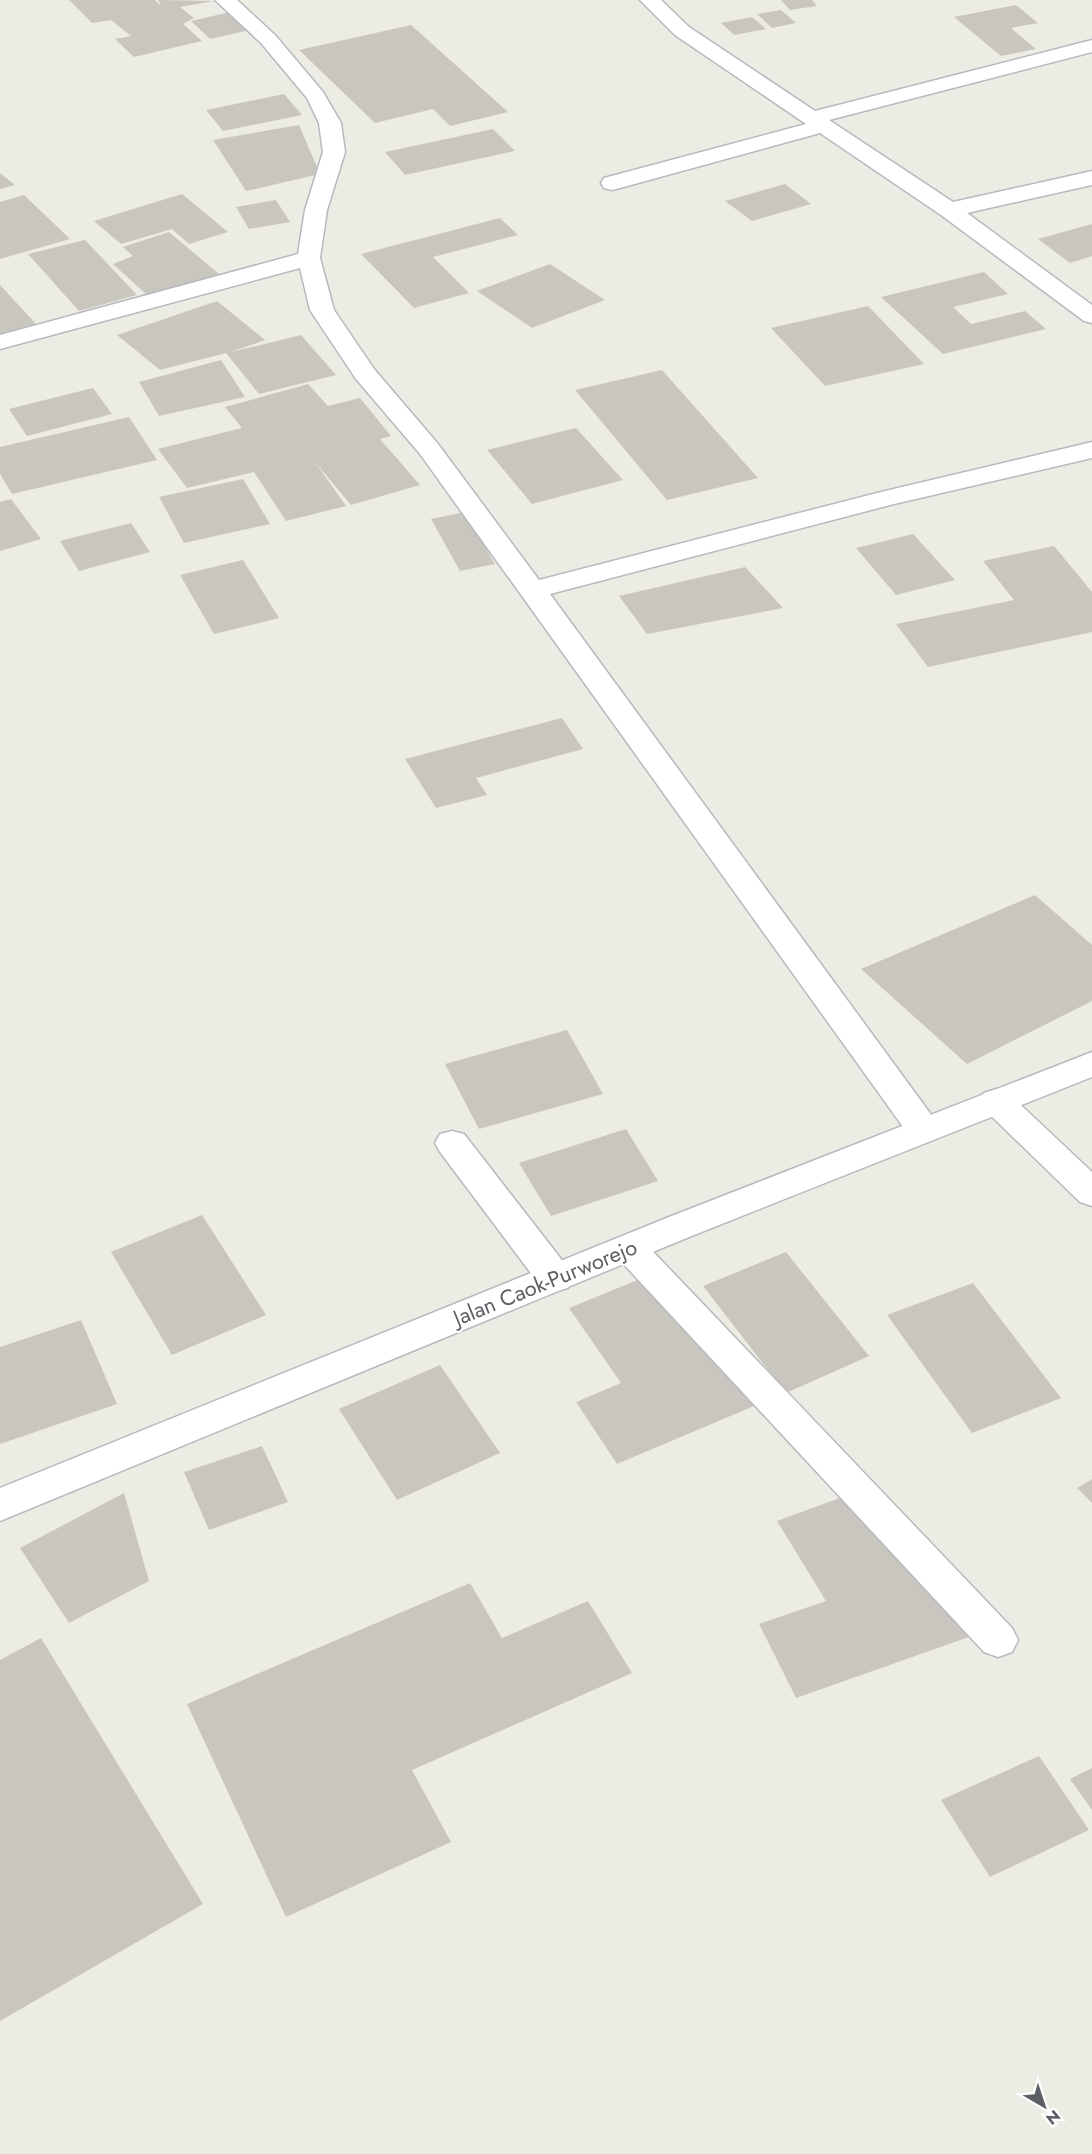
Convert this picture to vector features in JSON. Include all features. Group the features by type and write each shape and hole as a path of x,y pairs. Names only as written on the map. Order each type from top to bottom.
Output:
{"street":[{"path":"225,0 268,39 316,96 330,123 334,152 316,210 309,258 322,310 365,375 429,449 533,590 923,1129"},
{"path":"650,0 682,31 949,210 1092,316"},
{"path":"612,183 817,122 1092,46"},
{"path":"949,210 1092,178"},
{"path":"0,342 309,258"},
{"path":"533,590 878,500 1092,450"},
{"name":"Jalan Caok-Purworejo","path":"0,1505 923,1129 1092,1064"},
{"path":"996,1101 1092,1193"},
{"path":"453,1143 555,1278"},
{"path":"629,1248 998,1641"}],"building":[{"path":"69,0 155,0 161,6 158,0 214,1 180,7 194,18 183,24 202,41 134,57 115,39 131,36 111,20 92,23"},
{"path":"781,0 812,0 817,6 790,10"},
{"path":"1016,5 1038,23 1011,28 1036,49 1001,56 954,17"},
{"path":"781,10 796,23 772,28 757,14"},
{"path":"230,12 250,30 210,39 191,21"},
{"path":"752,17 766,29 734,35 721,23"},
{"path":"411,25 508,112 450,126 433,109 375,123 299,50"},
{"path":"284,94 302,115 223,131 206,110"},
{"path":"299,125 320,174 246,191 213,140"},
{"path":"493,129 515,151 405,175 385,152"},
{"path":"0,173 15,185 0,189"},
{"path":"785,184 811,204 752,221 725,201"},
{"path":"182,194 228,232 189,244 172,229 121,244 94,221"},
{"path":"24,195 70,239 0,259 0,202"},
{"path":"276,200 290,222 249,229 236,207"},
{"path":"500,218 518,235 433,257 469,293 414,308 361,254"},
{"path":"1092,224 1092,256 1070,263 1038,239"},
{"path":"169,232 219,274 148,296 113,264 133,256 123,247"},
{"path":"85,240 137,295 79,311 28,254"},
{"path":"550,264 605,300 532,328 477,291"},
{"path":"984,272 1008,294 953,307 971,324 1025,311 1046,329 943,354 881,297"},
{"path":"0,285 36,324 0,334"},
{"path":"217,301 265,340 231,352 301,335 336,375 259,394 226,353 160,370 117,335"},
{"path":"868,306 924,364 825,386 771,328"},
{"path":"221,360 245,397 159,416 139,382"},
{"path":"662,370 758,478 667,500 575,390"},
{"path":"308,384 328,406 360,398 391,436 380,439 420,485 351,505 315,462 346,506 286,521 254,472 187,488 158,449 242,428 225,407"},
{"path":"93,388 112,414 27,436 9,409"},
{"path":"129,417 157,460 12,494 0,474 0,447"},
{"path":"576,428 623,480 532,504 487,450"},
{"path":"243,479 270,524 184,543 159,497"},
{"path":"11,499 41,539 0,551 0,502"},
{"path":"465,512 495,564 460,571 431,519"},
{"path":"131,523 150,552 79,571 60,541"},
{"path":"913,534 955,580 896,595 856,548"},
{"path":"1054,546 1092,592 1092,632 928,667 896,624 1014,600 983,561"},
{"path":"243,560 279,618 214,634 180,575"},
{"path":"745,567 783,608 647,634 619,596"},
{"path":"562,718 583,749 476,778 487,795 436,808 405,759"},
{"path":"1035,895 1092,945 1092,1001 967,1064 861,969"},
{"path":"567,1030 603,1094 479,1129 445,1064"},
{"path":"626,1129 658,1181 551,1216 519,1163"},
{"path":"202,1215 266,1315 172,1355 111,1252"},
{"path":"786,1252 869,1356 786,1393 703,1286"},
{"path":"657,1272 754,1406 617,1464 576,1402 621,1383 569,1308"},
{"path":"973,1283 1061,1398 972,1433 887,1315"},
{"path":"81,1320 117,1404 0,1444 0,1347"},
{"path":"440,1365 500,1453 397,1500 339,1409"},
{"path":"262,1446 288,1502 209,1530 184,1472"},
{"path":"1092,1479 1092,1503 1077,1488"},
{"path":"864,1489 986,1631 796,1698 759,1624 826,1601 777,1521"},
{"path":"124,1493 149,1581 69,1623 20,1548"},
{"path":"470,1583 502,1638 588,1601 632,1673 412,1770 451,1842 286,1917 187,1704"},
{"path":"41,1638 203,1904 0,2021 0,1660"},
{"path":"1039,1756 1089,1830 990,1877 941,1800"},
{"path":"1092,1768 1092,1810 1070,1779"}]}
